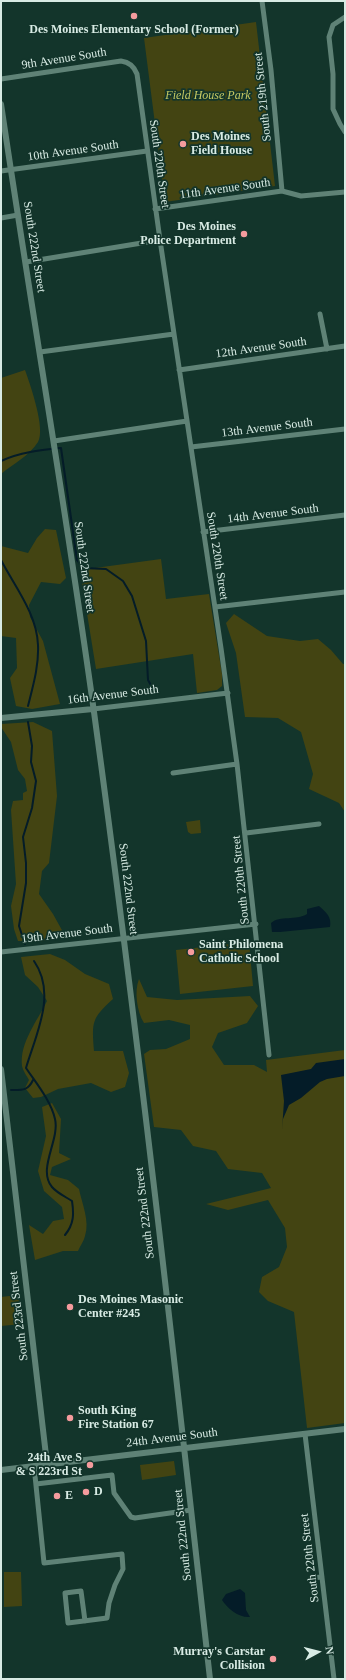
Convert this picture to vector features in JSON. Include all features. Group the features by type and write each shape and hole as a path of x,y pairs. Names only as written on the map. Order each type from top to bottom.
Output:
{"street":[{"name":"South 219th Street","path":"262,1 271,70 282,191"},
{"path":"345,17 333,25 329,37 333,74 333,109 345,132"},
{"name":"9th Avenue South","path":"1,79 114,62 130,64"},
{"name":"South 220th Street","path":"130,64 134,67 137,74 155,209 238,764 269,1055"},
{"name":"South 222nd Street","path":"1,104 54,441 93,709 123,938 210,1679"},
{"name":"10th Avenue South","path":"1,171 147,150"},
{"name":"11th Avenue South","path":"155,209 282,191 301,196 345,192"},
{"path":"1,218 18,215"},
{"path":"26,262 160,240"},
{"path":"320,314 327,349"},
{"path":"40,352 174,334"},
{"name":"12th Avenue South","path":"179,370 345,346"},
{"path":"54,441 187,421"},
{"name":"13th Avenue South","path":"191,447 345,428"},
{"name":"14th Avenue South","path":"203,532 345,515"},
{"path":"215,607 345,592"},
{"name":"16th Avenue South","path":"1,718 228,693"},
{"path":"173,772 238,764"},
{"path":"246,833 319,824"},
{"name":"19th Avenue South","path":"1,952 256,924"},
{"name":"South 223rd Street","path":"1,1069 47,1464"},
{"name":"24th Avenue South","path":"1,1470 345,1429"},
{"name":"South 220th Street","path":"305,1434 334,1679"},
{"path":"34,1466 36,1484 35,1489 44,1563 122,1554 123,1569 113,1591 107,1618 85,1621 68,1623 64,1593 81,1591 85,1621"},
{"path":"36,1484 112,1475 114,1493 131,1517 135,1518 191,1510"},
{"path":"311,1578 322,1577"}],"green space":[{"name":"Field House Park","path":"256,22 275,186 165,202 144,38"},
{"path":"25,370 39,417 40,436 38,442 30,452 1,474 1,378"},
{"path":"45,529 56,530 66,578 60,584 41,582 29,605 30,617 43,641 60,704 32,709 16,706 10,678 17,668 16,638 1,636 1,546 28,553 37,538"},
{"path":"161,559 166,599 209,594 222,674 222,686 217,690 197,693 193,654 96,669 80,570"},
{"path":"234,614 267,636 300,641 318,639 331,650 343,664 345,664 345,812 339,803 309,789 313,774 301,732 278,718 245,717 236,653 226,623"},
{"path":"33,722 52,731 57,796 49,863 42,871 39,894 63,932 41,942 18,941 14,929 11,906 16,884 11,810 13,801 23,800 23,793 27,791 25,779 18,770 11,742 1,727 1,724"},
{"path":"200,820 201,833 191,834 188,832 186,822"},
{"path":"249,942 253,986 180,994 176,950"},
{"path":"50,954 65,960 85,974 109,984 113,999 100,1011 94,1022 94,1051 123,1051 129,1073 125,1087 111,1092 91,1083 58,1089 41,1097 33,1098 25,1088 29,1080 22,1066 23,1049 30,1032 47,1001 38,987 25,975 21,957"},
{"path":"139,979 147,997 177,1000 250,996 258,1006 247,1023 218,1033 212,1047 224,1065 254,1065 267,1072 266,1060 345,1050 345,1423 307,1428 294,1312 268,1301 259,1292 262,1277 279,1267 287,1247 285,1228 268,1200 228,1210 206,1204 271,1188 262,1173 228,1169 216,1151 193,1146 181,1130 154,1127 144,1054 150,1050 166,1049 190,1039 190,1025 169,1020 144,1023 137,1001 137,984"},
{"path":"52,1103 61,1119 59,1153 71,1159 52,1167 50,1175 68,1180 79,1189 87,1224 84,1240 78,1251 63,1251 35,1260 29,1225 43,1234 53,1221 64,1219 62,1207 44,1191 38,1171 46,1136 42,1107"},
{"path":"18,1295 22,1324 1,1326 1,1297"},
{"path":"174,1461 176,1475 142,1480 140,1465"},
{"path":"4,1572 21,1572 22,1606 4,1607"}],"water":[{"path":"319,906 329,918 330,927 272,932 271,923 279,919 303,916 307,914 307,909"},
{"path":"345,1059 345,1076 327,1079 320,1082 301,1098 289,1105 283,1119 282,1130 284,1101 281,1075 311,1069 316,1063"},
{"path":"240,1589 245,1593 246,1610 250,1617 242,1616 234,1612 227,1607 222,1600 226,1594"}],"waterway":[{"path":"1,461 23,453 61,448 77,560 83,568 106,569 123,581 132,596 146,641 148,680 153,689"},
{"path":"1,560 30,612 37,634 38,661 28,706"},
{"path":"25,944 19,926 26,883 26,863 23,837 32,808 36,781 31,762 32,746 28,722"},
{"path":"34,961 41,974 44,987 44,1000 39,1028 26,1068 47,1099 55,1119 55,1136 47,1172 48,1180 52,1187 72,1201 73,1219 65,1235"},
{"path":"11,1090 21,1090 27,1088 33,1080"}],"place":[{"name":"Des Moines Elementary School (Former)","path":"134,16"},
{"name":"Des Moines Field House","path":"183,144"},
{"name":"Des Moines Police Department","path":"244,234"},
{"name":"Saint Philomena Catholic School","path":"191,952"},
{"name":"Des Moines Masonic Center #245","path":"70,1307"},
{"name":"South King Fire Station 67","path":"70,1418"},
{"name":"24th Ave S & S 223rd St","path":"90,1465"},
{"name":"D","path":"86,1492"},
{"name":"E","path":"57,1496"},
{"name":"Murray's Carstar Collision","path":"273,1659"}]}
